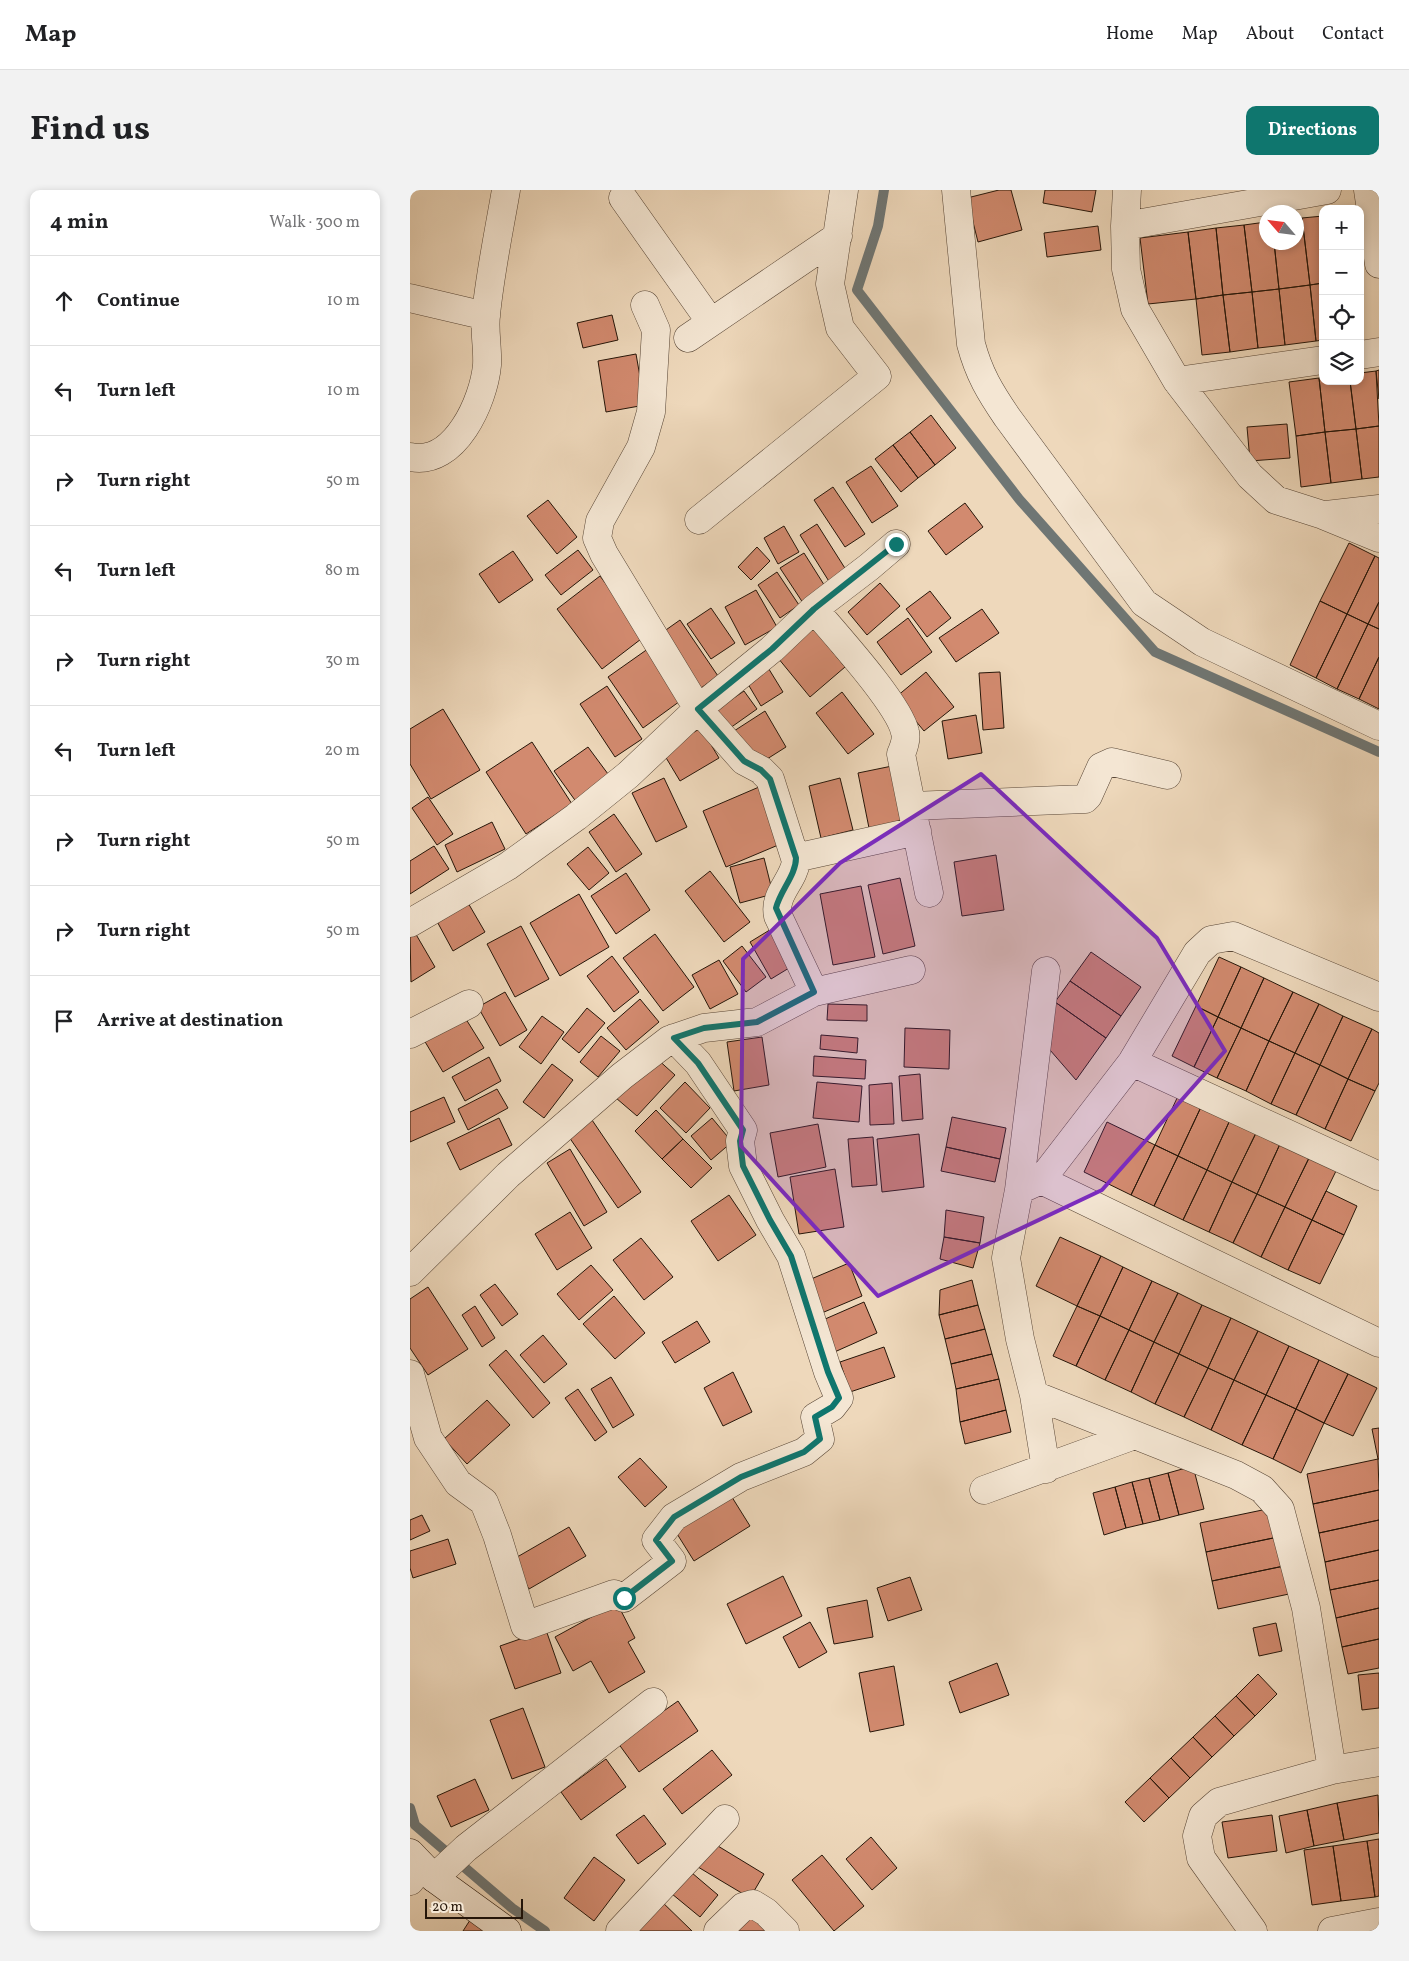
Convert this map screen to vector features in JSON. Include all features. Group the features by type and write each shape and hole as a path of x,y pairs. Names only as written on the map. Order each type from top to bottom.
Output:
{"street":[{"path":"410,457 439,454 458,439 477,406 487,366 486,316 506,190"},
{"path":"699,520 877,376 840,328 830,284 844,190"},
{"path":"956,190 971,344 977,367 1007,417 1144,604 1202,642 1379,726"},
{"path":"1127,190 1124,226 1126,269 1135,309 1177,381 1257,482 1276,500 1323,515 1379,538"},
{"path":"1124,226 1327,190"},
{"path":"1368,190 1379,264"},
{"path":"623,198 710,321"},
{"path":"688,338 710,321 838,236"},
{"path":"410,298 486,316"},
{"path":"645,305 656,330 651,412 641,448 600,521 597,538 604,554 698,709 744,761 761,770 770,779 796,858 796,865 778,898 776,908 814,992"},
{"path":"1364,354 1379,352"},
{"path":"1177,381 1319,361"},
{"path":"1323,515 1379,509"},
{"path":"412,917 508,866 576,817 628,775 698,709 772,649 814,609 896,544"},
{"path":"814,609 893,706 906,732 906,740 901,754 930,893"},
{"path":"796,858 914,818 1085,799 1100,767 1112,762 1167,775"},
{"path":"1030,1185 1132,1062 1197,953 1210,940 1233,936 1379,997"},
{"path":"410,1272 508,1175 622,1076 668,1040 704,1028 757,1022 814,992 911,970"},
{"path":"1046,971 1030,1185 1006,1258 1020,1339 1034,1395 1046,1469"},
{"path":"410,1034 469,1004"},
{"path":"410,1374 428,1438 458,1483 484,1502 525,1626 614,1594 624,1598 672,1561 656,1540 674,1517 741,1477 804,1452 820,1439 815,1417 832,1407 839,1398 828,1372 791,1256 770,1220 743,1166 740,1141 743,1130 698,1063 674,1038"},
{"path":"1132,1062 1379,1176"},
{"path":"1030,1185 1379,1343"},
{"path":"1034,1395 1132,1436 1236,1476 1262,1490 1280,1509 1306,1608 1332,1770"},
{"path":"984,1490 1046,1469 1132,1436"},
{"path":"507,1931 431,1866 653,1702"},
{"path":"1252,1931 1201,1858 1197,1836 1203,1816 1219,1802 1332,1770 1379,1762"},
{"path":"620,1931 724,1819"},
{"path":"718,1931 743,1907 753,1904 766,1912 785,1931"},
{"path":"1332,1931 1379,1922"}],"highlighted area":[{"path":"981,774 1157,938 1225,1051 1102,1190 878,1296 741,1146 743,959 840,863"}],"building":[{"path":"999,190 1011,190 1022,230 978,242 967,198"},
{"path":"1045,190 1096,190 1092,212 1043,203"},
{"path":"1319,216 1319,284 1310,285 1304,235 1304,218"},
{"path":"1259,223 1259,250 1275,250 1279,289 1252,292 1244,225"},
{"path":"1244,225 1252,292 1223,295 1216,228"},
{"path":"1098,226 1101,250 1047,257 1044,233"},
{"path":"1216,228 1223,295 1196,299 1188,232"},
{"path":"1188,232 1196,299 1148,304 1140,238"},
{"path":"1304,235 1310,285 1279,289 1275,250 1304,250"},
{"path":"1319,284 1319,341 1316,341 1310,285"},
{"path":"1310,285 1316,341 1285,345 1279,289"},
{"path":"1279,289 1285,345 1258,348 1252,292"},
{"path":"1252,292 1258,348 1230,352 1223,295"},
{"path":"1223,295 1230,352 1202,355 1196,299"},
{"path":"612,315 618,340 583,348 577,323"},
{"path":"636,354 645,405 606,412 598,361"},
{"path":"1379,370 1379,399 1376,371"},
{"path":"1376,371 1379,426 1356,429 1350,385 1364,385 1364,372"},
{"path":"1319,378 1325,432 1296,436 1289,382"},
{"path":"1320,385 1350,385 1356,429 1325,432"},
{"path":"931,415 956,448 935,465 910,432"},
{"path":"1287,424 1290,458 1250,461 1247,427"},
{"path":"1379,426 1379,477 1362,479 1356,429"},
{"path":"1356,429 1362,479 1331,483 1325,432"},
{"path":"910,432 935,465 918,478 893,445"},
{"path":"1325,432 1331,483 1301,487 1296,436"},
{"path":"893,445 918,478 901,492 875,459"},
{"path":"871,466 898,506 872,523 846,482"},
{"path":"833,487 865,534 845,547 814,500"},
{"path":"548,500 577,537 557,554 527,516"},
{"path":"965,503 983,527 946,555 928,531"},
{"path":"817,524 848,573 830,583 800,535"},
{"path":"784,526 799,552 778,564 764,538"},
{"path":"1349,543 1375,556 1347,614 1320,601"},
{"path":"757,547 770,561 751,580 738,567"},
{"path":"578,550 593,570 561,595 545,575"},
{"path":"513,551 533,580 499,603 479,574"},
{"path":"804,553 828,591 805,606 780,568"},
{"path":"1375,556 1379,558 1379,602 1368,624 1347,614"},
{"path":"777,572 799,605 780,618 758,585"},
{"path":"600,576 645,636 602,669 557,609"},
{"path":"880,583 900,606 867,635 848,612"},
{"path":"756,590 777,627 745,645 725,607"},
{"path":"930,591 951,618 927,637 906,609"},
{"path":"1320,601 1347,614 1316,678 1290,665"},
{"path":"1379,602 1379,629 1368,624"},
{"path":"711,608 735,643 711,659 687,624"},
{"path":"982,609 999,633 956,662 939,638"},
{"path":"1347,614 1368,624 1337,689 1316,678"},
{"path":"908,618 932,652 901,675 877,642"},
{"path":"680,620 718,676 701,688 663,632"},
{"path":"1368,624 1379,629 1379,657 1359,699 1337,689"},
{"path":"813,628 845,667 810,697 778,658"},
{"path":"652,646 687,696 643,728 608,677"},
{"path":"1379,657 1379,709 1359,699"},
{"path":"767,666 783,692 761,706 745,679"},
{"path":"926,672 954,707 924,731 896,697"},
{"path":"1000,672 1004,728 983,730 979,673"},
{"path":"607,686 642,739 615,757 580,704"},
{"path":"744,691 757,709 723,733 710,714"},
{"path":"842,692 874,734 848,754 816,713"},
{"path":"443,709 480,770 431,799 410,764 410,729"},
{"path":"765,711 786,747 756,766 734,731"},
{"path":"976,715 982,753 948,759 942,721"},
{"path":"701,728 719,758 680,781 662,751"},
{"path":"532,742 572,804 526,834 486,772"},
{"path":"588,747 611,778 577,803 554,771"},
{"path":"897,765 910,825 870,833 858,773"},
{"path":"664,778 687,827 656,842 632,793"},
{"path":"840,778 853,830 821,838 809,786"},
{"path":"759,787 783,843 726,867 703,811"},
{"path":"428,797 453,834 437,845 412,808"},
{"path":"614,814 642,854 616,872 589,832"},
{"path":"492,822 505,849 457,872 445,845"},
{"path":"434,846 449,869 410,894 410,861"},
{"path":"588,847 609,873 589,890 567,864"},
{"path":"996,855 1004,910 962,916 954,862"},
{"path":"764,858 773,894 740,903 730,867"},
{"path":"710,871 750,922 724,942 685,891"},
{"path":"626,873 650,910 616,934 591,896"},
{"path":"900,878 915,946 883,954 868,885"},
{"path":"861,886 875,957 833,965 820,894"},
{"path":"579,894 609,947 560,976 530,923"},
{"path":"464,896 485,932 453,951 433,914"},
{"path":"521,926 549,979 515,997 487,944"},
{"path":"773,928 794,965 771,979 750,942"},
{"path":"414,931 435,967 411,982 410,933"},
{"path":"655,934 694,987 663,1011 623,958"},
{"path":"742,946 766,977 746,992 723,961"},
{"path":"1091,952 1141,987 1121,1016 1070,981"},
{"path":"612,956 639,992 614,1012 587,976"},
{"path":"1219,957 1241,967 1218,1017 1196,1006"},
{"path":"719,960 738,994 710,1009 692,975"},
{"path":"1241,967 1264,978 1241,1028 1218,1017"},
{"path":"1264,978 1293,992 1269,1041 1241,1028"},
{"path":"1070,981 1121,1016 1106,1038 1055,1002"},
{"path":"505,992 527,1030 500,1046 478,1007"},
{"path":"1293,992 1319,1004 1295,1053 1269,1041"},
{"path":"640,999 659,1022 626,1050 607,1028"},
{"path":"1055,1002 1106,1038 1076,1080 1050,1050"},
{"path":"828,1004 867,1005 867,1021 827,1020"},
{"path":"1319,1004 1343,1016 1320,1065 1295,1053"},
{"path":"1196,1006 1218,1017 1194,1067 1172,1056"},
{"path":"587,1008 605,1023 579,1053 562,1039"},
{"path":"464,1016 484,1048 443,1072 424,1040"},
{"path":"542,1016 564,1032 541,1064 519,1047"},
{"path":"1343,1016 1372,1029 1348,1079 1320,1065"},
{"path":"1218,1017 1241,1028 1217,1078 1194,1067"},
{"path":"905,1028 950,1030 949,1069 904,1067"},
{"path":"1241,1028 1269,1041 1246,1091 1217,1078"},
{"path":"1372,1029 1379,1033 1379,1083 1375,1091 1348,1079"},
{"path":"821,1035 858,1038 857,1053 820,1049"},
{"path":"601,1036 620,1051 598,1077 580,1062"},
{"path":"762,1037 769,1085 734,1091 727,1042"},
{"path":"1269,1041 1295,1053 1271,1104 1246,1091"},
{"path":"1295,1053 1320,1065 1296,1115 1271,1104"},
{"path":"814,1056 866,1060 865,1079 813,1076"},
{"path":"489,1057 501,1081 465,1101 452,1077"},
{"path":"655,1057 675,1075 637,1116 616,1098"},
{"path":"552,1064 573,1080 544,1118 523,1102"},
{"path":"1320,1065 1348,1079 1325,1129 1296,1115"},
{"path":"920,1074 923,1119 902,1121 899,1076"},
{"path":"1348,1079 1375,1091 1351,1141 1325,1129"},
{"path":"685,1082 710,1108 686,1133 660,1108"},
{"path":"817,1082 862,1086 859,1122 813,1118"},
{"path":"892,1083 894,1124 870,1125 869,1085"},
{"path":"497,1089 508,1108 468,1130 458,1109"},
{"path":"1178,1096 1201,1107 1178,1156 1155,1145"},
{"path":"444,1097 455,1122 410,1142 410,1112"},
{"path":"1201,1107 1230,1120 1207,1170 1178,1156"},
{"path":"656,1110 683,1139 662,1159 635,1131"},
{"path":"952,1117 1006,1128 1000,1159 946,1147"},
{"path":"499,1118 512,1145 460,1170 447,1143"},
{"path":"712,1118 732,1142 711,1160 691,1136"},
{"path":"592,1120 641,1192 618,1208 569,1137"},
{"path":"1230,1120 1256,1133 1232,1182 1207,1170"},
{"path":"1107,1122 1155,1145 1131,1195 1084,1172"},
{"path":"818,1124 826,1167 778,1177 770,1133"},
{"path":"1256,1133 1280,1144 1257,1194 1232,1182"},
{"path":"919,1134 924,1187 882,1192 877,1139"},
{"path":"873,1137 877,1185 852,1187 848,1139"},
{"path":"683,1139 712,1168 691,1188 662,1159"},
{"path":"1280,1144 1309,1158 1285,1207 1257,1194"},
{"path":"1155,1145 1178,1156 1154,1206 1131,1195"},
{"path":"946,1147 1000,1159 995,1182 941,1171"},
{"path":"570,1149 607,1212 584,1226 547,1163"},
{"path":"1178,1156 1207,1170 1183,1220 1154,1206"},
{"path":"1309,1158 1336,1171 1312,1220 1285,1207"},
{"path":"835,1169 844,1227 799,1234 790,1177"},
{"path":"1207,1170 1232,1182 1209,1232 1183,1220"},
{"path":"1232,1182 1257,1194 1233,1243 1209,1232"},
{"path":"1326,1191 1357,1206 1344,1235 1312,1220"},
{"path":"1257,1194 1285,1207 1261,1257 1233,1243"},
{"path":"729,1195 756,1235 718,1261 691,1221"},
{"path":"1285,1207 1312,1220 1288,1270 1261,1257"},
{"path":"946,1210 984,1217 980,1243 944,1237"},
{"path":"570,1212 592,1248 557,1270 535,1234"},
{"path":"1312,1220 1344,1235 1320,1284 1288,1270"},
{"path":"944,1237 980,1243 973,1268 940,1259"},
{"path":"1060,1237 1101,1256 1077,1306 1036,1286"},
{"path":"641,1238 673,1277 644,1300 613,1260"},
{"path":"1101,1256 1123,1267 1100,1316 1077,1306"},
{"path":"849,1263 862,1296 817,1315 804,1282"},
{"path":"591,1265 613,1290 579,1320 557,1294"},
{"path":"1123,1267 1152,1281 1129,1330 1100,1316"},
{"path":"972,1280 978,1305 939,1315 940,1290"},
{"path":"1152,1281 1178,1293 1154,1342 1129,1330"},
{"path":"495,1284 518,1314 502,1326 480,1295"},
{"path":"428,1287 468,1349 428,1375 410,1348 410,1299"},
{"path":"1178,1293 1202,1305 1179,1354 1154,1342"},
{"path":"614,1296 645,1333 615,1359 583,1324"},
{"path":"864,1302 877,1333 830,1354 816,1323"},
{"path":"978,1305 985,1329 945,1339 939,1315"},
{"path":"1202,1305 1231,1318 1208,1368 1179,1354"},
{"path":"475,1306 495,1338 482,1347 462,1315"},
{"path":"1077,1306 1100,1316 1076,1366 1053,1356"},
{"path":"1100,1316 1129,1330 1105,1380 1076,1366"},
{"path":"1231,1318 1258,1331 1234,1380 1208,1368"},
{"path":"697,1321 710,1342 675,1363 662,1342"},
{"path":"985,1329 992,1354 951,1364 945,1339"},
{"path":"1129,1330 1154,1342 1131,1392 1105,1380"},
{"path":"1258,1331 1289,1346 1266,1395 1234,1380"},
{"path":"543,1335 567,1364 544,1383 520,1355"},
{"path":"1154,1342 1179,1354 1155,1404 1131,1392"},
{"path":"1289,1346 1319,1360 1296,1409 1266,1395"},
{"path":"884,1347 895,1377 850,1392 840,1362"},
{"path":"506,1350 550,1403 533,1418 489,1365"},
{"path":"992,1354 999,1379 956,1389 951,1364"},
{"path":"1179,1354 1208,1368 1184,1417 1155,1404"},
{"path":"1319,1360 1348,1374 1324,1423 1296,1409"},
{"path":"1208,1368 1234,1380 1211,1430 1184,1417"},
{"path":"733,1372 752,1412 723,1426 704,1388"},
{"path":"1348,1374 1377,1388 1353,1436 1324,1423"},
{"path":"611,1377 634,1415 613,1428 591,1389"},
{"path":"999,1379 1006,1410 960,1422 956,1389"},
{"path":"1234,1380 1266,1395 1242,1445 1211,1430"},
{"path":"578,1389 607,1432 595,1441 565,1398"},
{"path":"1266,1395 1296,1409 1273,1459 1242,1445"},
{"path":"487,1400 510,1425 467,1464 444,1439"},
{"path":"1296,1409 1324,1423 1301,1473 1273,1459"},
{"path":"1006,1410 1011,1432 965,1444 960,1422"},
{"path":"1379,1428 1379,1459 1378,1459 1372,1429"},
{"path":"640,1458 667,1487 645,1507 618,1477"},
{"path":"1378,1459 1379,1490 1313,1504 1307,1474"},
{"path":"1193,1466 1204,1509 1179,1515 1168,1473"},
{"path":"1168,1473 1179,1515 1160,1520 1149,1478"},
{"path":"1149,1478 1160,1520 1143,1524 1132,1482"},
{"path":"1132,1482 1143,1524 1126,1528 1115,1487"},
{"path":"1115,1487 1126,1528 1104,1535 1093,1493"},
{"path":"1379,1490 1379,1520 1319,1533 1313,1504"},
{"path":"730,1494 750,1526 694,1561 674,1529"},
{"path":"1272,1508 1278,1537 1206,1552 1200,1523"},
{"path":"422,1515 430,1531 410,1540 410,1520"},
{"path":"1379,1520 1379,1550 1325,1562 1319,1533"},
{"path":"569,1527 586,1556 529,1589 512,1560"},
{"path":"1278,1537 1284,1566 1212,1581 1206,1552"},
{"path":"448,1539 456,1564 413,1578 410,1568 410,1551"},
{"path":"1379,1550 1379,1580 1330,1590 1325,1562"},
{"path":"1284,1566 1289,1594 1218,1609 1212,1581"},
{"path":"783,1576 802,1616 746,1644 727,1604"},
{"path":"910,1577 922,1610 888,1621 877,1588"},
{"path":"1379,1580 1379,1608 1336,1618 1330,1590"},
{"path":"867,1600 873,1637 834,1644 827,1608"},
{"path":"617,1603 635,1638 628,1642 645,1672 609,1693 591,1661 573,1671 555,1637"},
{"path":"1379,1608 1379,1639 1342,1647 1336,1618"},
{"path":"810,1622 827,1652 799,1668 783,1637"},
{"path":"1276,1623 1282,1651 1259,1656 1253,1628"},
{"path":"546,1630 561,1673 515,1689 500,1646"},
{"path":"1379,1639 1379,1668 1348,1674 1342,1647"},
{"path":"997,1663 1009,1695 960,1713 949,1682"},
{"path":"894,1666 904,1725 870,1732 859,1673"},
{"path":"1379,1673 1379,1708 1362,1710 1358,1675"},
{"path":"1258,1674 1277,1694 1255,1716 1236,1696"},
{"path":"1236,1696 1255,1716 1234,1736 1215,1716"},
{"path":"678,1701 698,1731 639,1772 618,1743"},
{"path":"523,1708 545,1767 512,1779 490,1720"},
{"path":"1215,1716 1234,1736 1212,1757 1193,1737"},
{"path":"1193,1737 1212,1757 1190,1778 1171,1758"},
{"path":"712,1750 732,1775 682,1814 663,1789"},
{"path":"1171,1758 1190,1778 1169,1798 1150,1778"},
{"path":"606,1759 626,1787 581,1820 561,1792"},
{"path":"1150,1778 1169,1798 1144,1822 1125,1802"},
{"path":"475,1779 489,1810 451,1827 437,1796"},
{"path":"1378,1795 1379,1833 1344,1840 1337,1803"},
{"path":"1337,1803 1344,1840 1314,1846 1307,1810"},
{"path":"1307,1810 1314,1846 1286,1853 1279,1816"},
{"path":"644,1815 666,1844 638,1864 616,1835"},
{"path":"1272,1815 1277,1851 1228,1858 1222,1822"},
{"path":"871,1837 897,1868 872,1890 846,1859"},
{"path":"1379,1839 1379,1896 1375,1897 1367,1841"},
{"path":"1367,1841 1375,1897 1341,1901 1333,1846"},
{"path":"713,1843 764,1874 750,1898 698,1867"},
{"path":"1333,1846 1341,1901 1312,1905 1304,1850"},
{"path":"822,1855 864,1906 834,1931 792,1880"},
{"path":"594,1857 625,1880 594,1921 564,1898"},
{"path":"685,1867 718,1895 700,1917 666,1889"},
{"path":"657,1897 692,1931 635,1931"},
{"path":"754,1910 777,1931 734,1931"},
{"path":"472,1917 495,1931 463,1931"}],"waterway":[{"path":"884,190 878,226 857,290 1019,499 1155,652 1379,752"},
{"path":"410,1808 415,1825 512,1908 545,1931"}],"route":[{"path":"624,1598 672,1561 656,1540 674,1517 741,1477 804,1452 820,1439 815,1417 832,1407 839,1398 828,1372 791,1256 770,1220 743,1166 740,1141 743,1130 698,1063 674,1038 704,1028 757,1022 814,992 776,908 778,898 796,865 796,858 770,779 761,770 744,761 698,709 772,649 814,609 896,544"}]}
